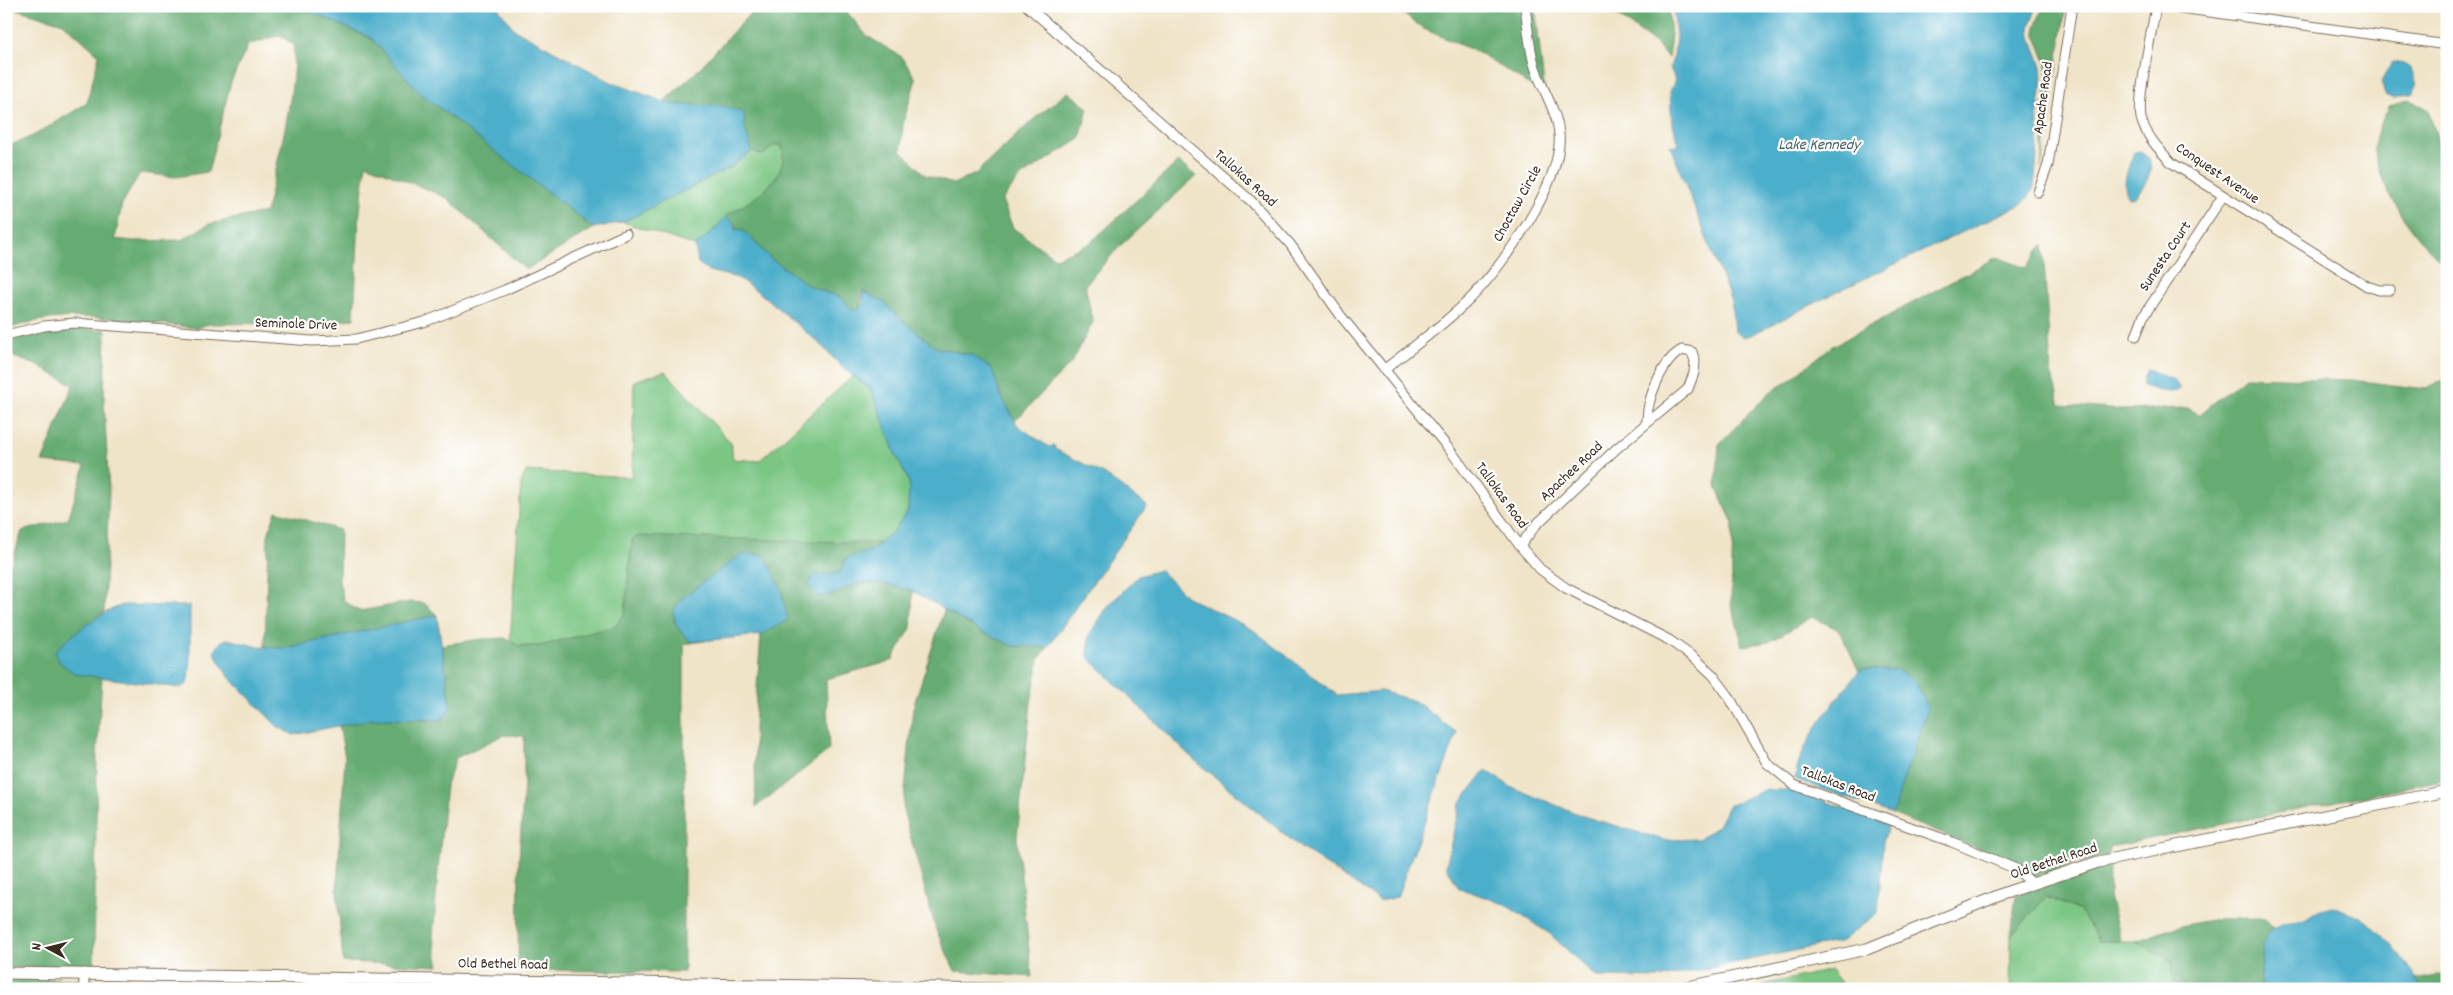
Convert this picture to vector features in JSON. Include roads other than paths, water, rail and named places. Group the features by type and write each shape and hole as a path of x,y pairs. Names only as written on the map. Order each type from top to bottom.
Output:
{"street":[{"name":"Tallokas Road","path":"1027,6 1251,201 1274,224 1341,316 1453,454 1520,546 1540,569 1558,583 1669,640 1702,664 1728,695 1767,763 1794,784 1952,842 2016,869 2032,883"},
{"name":"Choctaw Circle","path":"1385,370 1468,302 1511,248 1552,175 1559,150 1560,134 1555,115 1535,69 1525,6"},
{"name":"Apache Road","path":"2038,192 2048,165 2072,6"},
{"name":"Conquest Avenue","path":"2156,6 2142,93 2141,118 2150,137 2172,163 2367,286 2390,290"},
{"path":"2166,6 2447,45"},
{"name":"Sunesta Court","path":"2136,336 2143,317 2224,196"},
{"name":"Seminole Drive","path":"6,336 44,326 74,324 312,341 356,339 424,322 505,290 626,234"},
{"name":"Apachee Road","path":"1520,546 1536,525 1647,423 1688,389 1694,373 1695,361 1692,352 1682,350 1671,356 1648,405 1647,423"},
{"name":"Old Bethel Road","path":"1679,989 1867,949 2032,883 2098,862 2447,791"},
{"name":"Old Bethel Road","path":"6,973 1000,989"},
{"path":"82,989 86,973"}],"water":[{"path":"298,6 497,6 514,29 611,82 670,104 724,106 744,113 745,128 752,151 729,168 623,222 594,228 421,94 371,38"},
{"name":"Lake Kennedy","path":"1673,6 2037,6 2030,26 2031,37 2042,66 2043,77 2037,120 2039,132 2034,187 2029,197 2020,205 1751,335 1743,337 1734,331 1731,301 1670,145 1675,147 1679,144 1672,124 1670,92 1675,80 1670,67 1674,56 1676,36"},
{"path":"2392,62 2403,64 2412,71 2417,85 2413,94 2394,99 2385,95 2381,82"},
{"path":"2134,152 2140,152 2149,158 2150,169 2148,179 2142,188 2135,197 2129,198 2126,193 2125,181"},
{"path":"726,216 736,225 734,229 743,230 770,258 809,286 842,298 851,309 859,310 863,301 863,291 884,302 902,320 937,348 971,355 992,369 1000,394 1018,426 1049,447 1054,445 1055,449 1105,475 1147,506 1048,647 1013,646 980,631 913,591 880,583 857,583 835,594 819,597 808,586 814,575 840,573 846,558 866,553 880,545 878,543 893,532 908,511 909,482 895,453 872,391 840,365 820,344 760,293 738,278 709,271 698,263 695,246 716,228"},
{"path":"2147,370 2174,380 2180,389 2167,392 2143,386 2143,378"},
{"path":"742,554 765,555 781,588 788,620 761,635 692,642 679,629 673,611 683,597"},
{"path":"1160,570 1187,597 1252,629 1337,695 1381,691 1415,701 1457,733 1397,897 1380,901 1301,848 1192,758 1088,657 1089,635 1108,606 1138,576"},
{"path":"122,605 190,606 190,669 187,684 180,688 76,674 60,663 55,651 70,637 104,613"},
{"path":"437,615 451,707 442,720 372,719 294,735 278,727 228,676 214,652 221,642 227,639 259,647 285,648"},
{"path":"1861,669 1896,670 1916,681 1928,709 1892,814 1795,779 1798,764 1812,735"},
{"path":"1486,770 1511,787 1583,816 1664,840 1699,839 1718,826 1728,806 1764,790 1793,790 1889,824 1883,842 1878,913 1842,941 1662,978 1596,977 1550,934 1504,904 1459,888 1446,866 1460,803"},
{"path":"2332,907 2355,914 2365,920 2384,937 2402,958 2423,989 2260,989 2263,946 2268,931 2284,923 2305,920 2318,911"}]}
